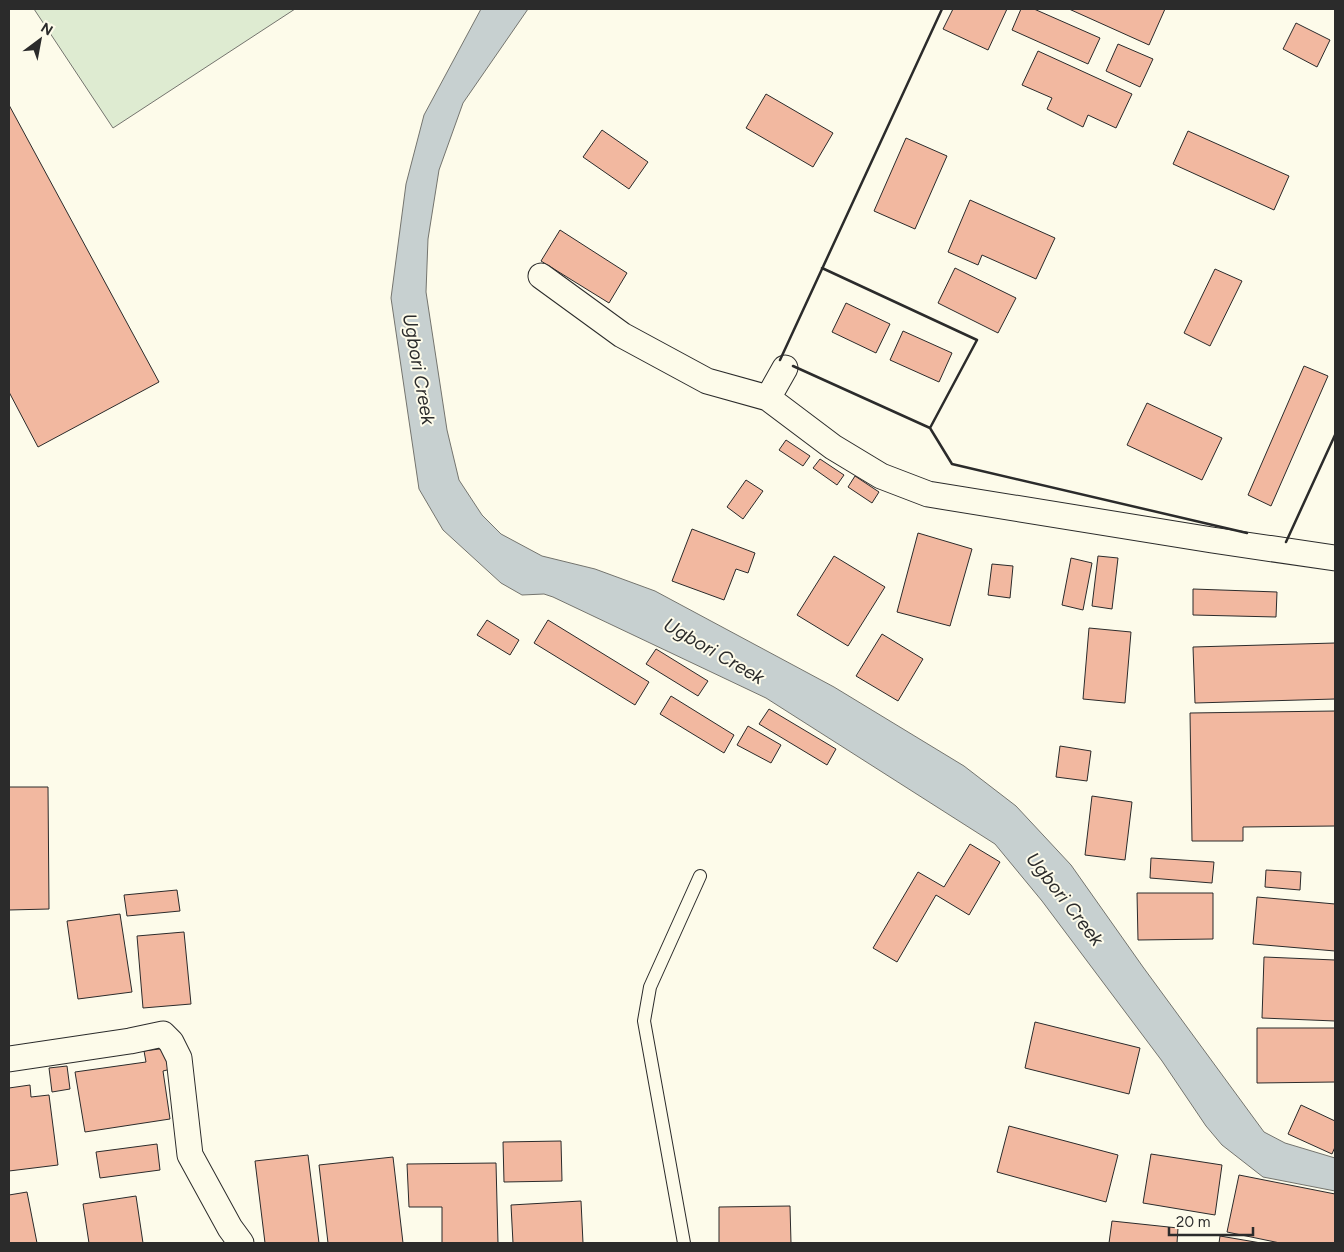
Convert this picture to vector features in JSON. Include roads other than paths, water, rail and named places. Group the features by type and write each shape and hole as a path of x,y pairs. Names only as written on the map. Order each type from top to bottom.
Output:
{"street":[{"path":"541,276 622,335 707,381 768,398 833,447 880,476 928,494 1335,558"},
{"path":"768,398 785,368"},
{"path":"9,1059 130,1041 163,1034 171,1042 179,1058 190,1155 230,1228 241,1243"}],"lane":[{"path":"684,1243 644,1021 650,987 700,876"}],"water":[{"name":"Ugbori Creek","path":"481,9 528,9 463,103 439,170 428,239 426,292 447,430 459,480 482,515 501,534 542,556 595,569 655,591 834,687 964,766 1016,806 1071,865 1264,1132 1285,1143 1335,1158 1335,1191 1263,1177 1222,1145 1206,1126 1162,1061 1042,901 995,844 766,698 553,597 544,594 522,595 501,583 443,530 419,489 391,298 406,184 424,115"}]}
